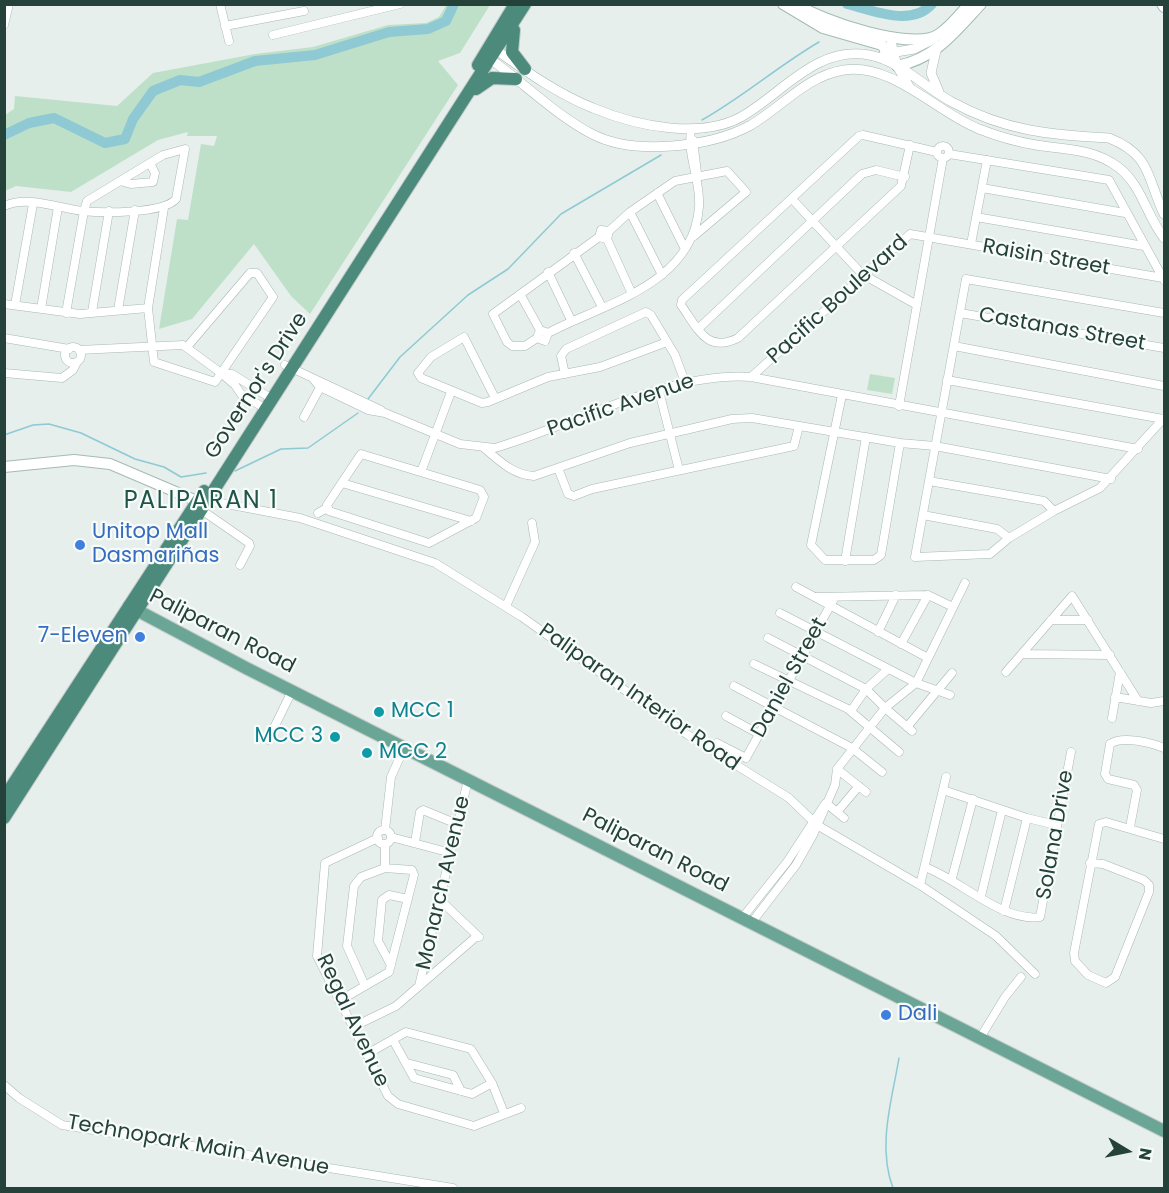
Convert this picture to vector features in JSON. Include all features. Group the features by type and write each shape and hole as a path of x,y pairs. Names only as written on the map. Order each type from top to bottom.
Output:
{"highway":[{"name":"Governor's Drive","path":"4,798 201,506 516,10 525,4"},
{"path":"463,103 488,80 520,74 511,47 516,10"},
{"name":"Governor's Drive","path":"288,367 463,103 490,53"},
{"name":"Governor's Drive","path":"4,818 133,608"}],"main road":[{"path":"783,4 813,24 878,43 892,53 897,66 912,63 936,51 981,4"},
{"path":"796,4 826,20 908,39 938,36 969,4"},
{"path":"4,467 74,460 110,464 201,506"},
{"name":"Paliparan Road","path":"133,608 292,691 748,919 1164,1131"}],"street":[{"path":"4,25 9,4"},
{"path":"220,4 229,41"},
{"path":"273,35 400,4"},
{"path":"225,26 304,11"},
{"path":"890,36 892,53"},
{"path":"520,74 592,108 661,126 691,130 716,127 736,120 800,74 827,58 906,51 938,36"},
{"path":"897,66 906,51"},
{"path":"936,51 931,73 942,97"},
{"path":"490,53 520,74 589,132 603,139 650,146 692,145 729,135 750,125 801,88 825,75 846,70 897,66"},
{"path":"870,55 897,66 942,97 984,118 1036,133 1109,138 1129,147 1146,165 1164,214"},
{"path":"897,66 911,90"},
{"path":"865,70 911,90 979,129 1034,145 1094,153 1118,167 1138,189 1149,214 1164,238"},
{"path":"691,130 699,208 694,236"},
{"path":"1034,145 1036,133"},
{"path":"910,145 905,177 901,186 738,338 709,342 681,305 682,300 859,136 910,145 943,155 1109,180 1125,213 1164,280"},
{"path":"4,206 16,201 84,211 109,212 164,208 177,200 185,149 164,155 88,199 84,211 66,313"},
{"path":"899,406 943,155"},
{"path":"971,244 987,160"},
{"path":"120,181 131,184 153,182 155,173 150,163"},
{"path":"727,171 746,192 694,236 662,275 649,286 541,334 525,346 512,346 507,342 493,314 574,253 605,236 630,212 657,193 675,182 696,177 727,171"},
{"path":"698,329 866,171 905,177"},
{"path":"982,188 1125,213"},
{"path":"657,193 685,249"},
{"path":"792,199 862,274 917,305"},
{"path":"15,305 33,204"},
{"path":"41,309 58,207"},
{"path":"164,208 148,308 151,347 153,359 157,364 212,383 273,297 257,273 247,275 187,347"},
{"path":"118,310 135,210"},
{"path":"92,312 109,212"},
{"path":"630,212 662,275"},
{"path":"976,217 1144,246"},
{"name":"Pacific Boulevard","path":"751,377 787,347 862,274 909,234 930,236"},
{"path":"605,236 632,294"},
{"name":"Raisin Street","path":"930,236 1164,280"},
{"path":"574,253 602,307"},
{"path":"548,272 571,320"},
{"path":"1164,314 966,279 915,557 984,556 1054,511 1100,488 1111,479 1164,418"},
{"path":"520,294 541,334"},
{"path":"4,304 66,313 148,308"},
{"path":"565,374 561,356 566,349 641,312 651,315 686,382"},
{"name":"Castanas Street","path":"960,313 1164,348"},
{"path":"495,398 464,337 431,357 418,373 421,378 482,403 495,398 548,377 600,367 667,342"},
{"path":"4,338 69,349 75,347 80,352"},
{"path":"954,346 1164,386"},
{"path":"80,352 187,347 221,373 241,394 266,402"},
{"path":"69,349 66,358 69,362 77,362"},
{"path":"4,373 62,378 73,370 80,352"},
{"name":"Pacific Avenue","path":"288,367 385,413 460,444 484,448 505,446 686,382 729,376 751,377 1138,449"},
{"path":"221,373 232,374 266,402"},
{"path":"947,380 1164,418"},
{"path":"304,417 322,384"},
{"path":"659,391 679,470"},
{"path":"420,472 434,432 452,392"},
{"path":"842,395 811,545 825,560 874,560 881,555 900,443"},
{"path":"484,448 508,468 525,476 534,476 630,443 743,417 900,443 935,446 1111,479"},
{"path":"558,468 570,496 794,446 799,426"},
{"path":"845,561 866,437"},
{"path":"318,513 327,506 357,457 365,454 484,493 476,518 429,543 327,506"},
{"path":"929,481 1044,501 1054,511"},
{"path":"342,483 471,521"},
{"name":"Paliparan Interior Road","path":"201,506 216,502 300,518 435,563 506,606 688,735 789,798 814,823 920,885 996,936 1035,974"},
{"path":"201,506 249,543 250,546 240,564"},
{"path":"923,515 997,529 1009,538"},
{"path":"506,606 535,542 532,523"},
{"path":"748,919 770,882 787,862 826,803 835,785 837,769 884,706 916,683 965,583"},
{"path":"796,587 928,658"},
{"path":"814,597 928,595 953,607"},
{"path":"901,644 928,595"},
{"path":"879,632 896,596"},
{"path":"1006,672 1072,596 1138,701"},
{"name":"Daniel Street","path":"717,743 746,758 834,597"},
{"path":"780,613 916,683 951,695"},
{"path":"1051,620 1088,620"},
{"path":"768,638 866,689 910,729 952,673"},
{"path":"1022,654 1110,655"},
{"path":"754,664 851,711 899,752"},
{"path":"851,711 866,689 888,669"},
{"path":"1112,718 1120,672"},
{"path":"734,686 852,748 882,772"},
{"path":"268,740 292,691"},
{"path":"1115,697 1151,703 1164,700"},
{"path":"726,717 759,734"},
{"path":"1130,827 1137,790 1134,785 1108,779 1105,774 1110,744 1119,740 1154,744 1164,748"},
{"path":"391,837 385,830 391,777 406,748"},
{"name":"Solana Drive","path":"1004,911 1023,916 1040,917 1071,752"},
{"path":"826,803 841,815 862,789 837,769"},
{"path":"920,885 946,777"},
{"name":"Monarch Avenue","path":"419,986 468,780"},
{"path":"943,790 1027,818 1056,825"},
{"path":"952,878 973,799"},
{"path":"415,842 420,813 423,810 457,824"},
{"path":"981,896 1002,810"},
{"path":"925,867 952,878 1004,911 1027,818"},
{"path":"1090,863 1103,864 1144,880 1149,885 1149,892 1115,978 1106,983 1088,975 1075,961 1090,863 1099,824 1106,822 1130,827 1164,839"},
{"path":"748,919 778,889 796,866 814,823"},
{"path":"385,830 378,833 385,868"},
{"path":"381,841 391,837 451,853"},
{"name":"Regal Avenue","path":"381,841 329,859 322,868 317,956 388,1096 398,1104 474,1126 520,1108"},
{"path":"339,1001 365,986 389,972 414,872 385,868 362,877 354,886 347,946 365,986"},
{"path":"770,882 778,889"},
{"path":"391,965 378,941 382,900 389,895 408,899"},
{"path":"353,1027 396,1006 478,937 439,899"},
{"path":"980,1038 1021,976"},
{"path":"367,1054 406,1032 471,1049 492,1083 504,1113"},
{"path":"393,1040 408,1063 414,1078 472,1094 492,1083"},
{"path":"408,1063 453,1075 461,1091"},
{"name":"Technopark Main Avenue","path":"4,1085 19,1098 62,1125 453,1188"},
{"name":"Technopark Main Avenue","path":"4,1093 19,1098"}],"green space":[{"path":"447,4 490,5 460,53 438,61 458,85 310,314 291,296 254,244 192,319 159,329 177,219 188,220 201,144 214,146 217,136 187,136 188,132 158,140 71,192 16,186 5,191 5,115 14,109 15,96 117,106 153,73 255,54 313,47 388,25 426,23 439,17"},
{"path":"870,374 895,378 892,394 867,390"}],"waterway":[{"path":"4,135 29,123 54,118 105,143 125,139 133,119 153,91 180,80 199,82 255,61 315,55 389,32 428,29 446,21 454,4"},
{"path":"847,4 880,13 903,16 924,11 932,4"},
{"path":"702,120 819,42"},
{"path":"368,399 400,357 468,295 508,269 561,214 661,155"},
{"path":"235,471 281,449 308,448 358,413"},
{"path":"4,435 33,425 49,424 81,433 135,459 164,467 181,477 206,473"},
{"path":"893,1188 888,1172 886,1139 899,1058"}],"place":[{"name":"Unitop Mall Dasmariñas","path":"80,545"},
{"name":"7-Eleven","path":"140,637"},
{"name":"MCC 1","path":"379,712"},
{"name":"MCC 3","path":"335,737"},
{"name":"MCC 2","path":"367,753"},
{"name":"Dali","path":"886,1015"}],"district":[{"name":"PALIPARAN 1","path":"201,502"}]}
